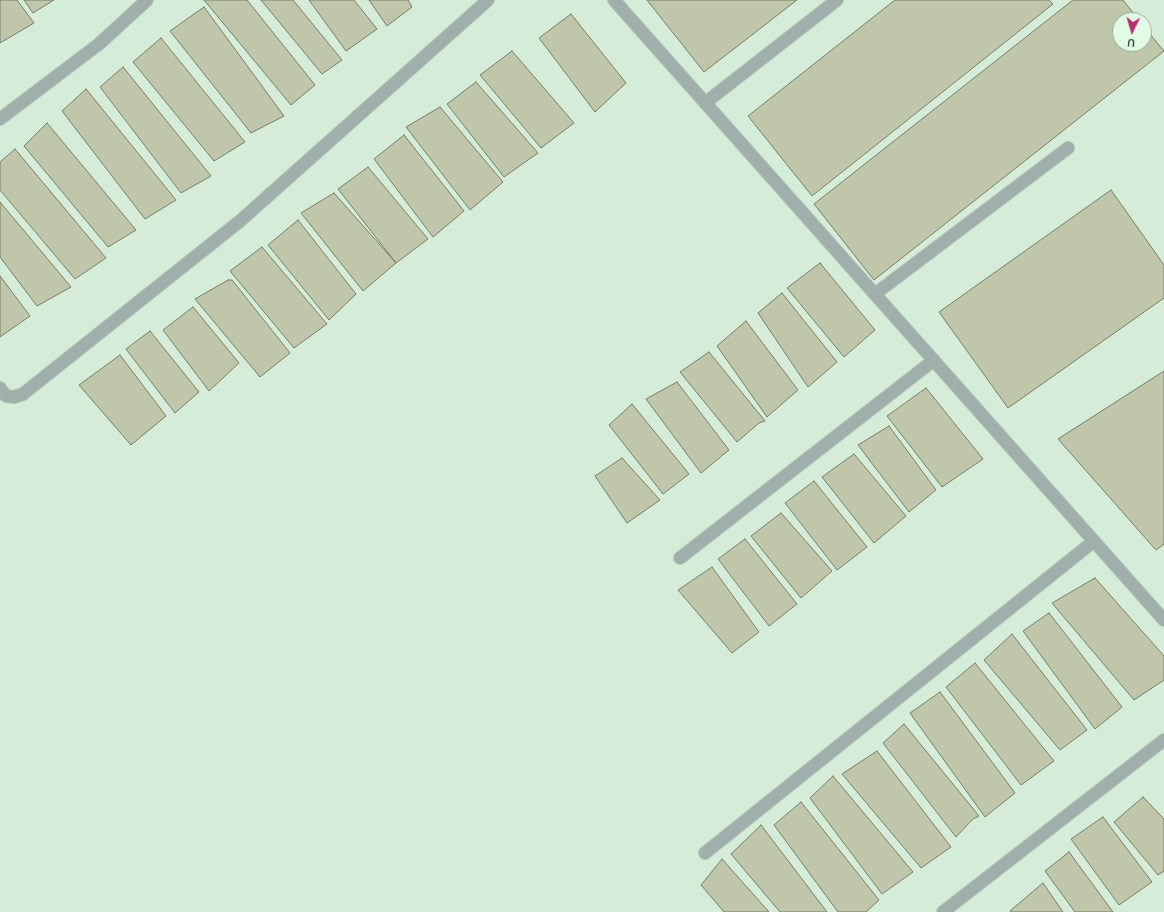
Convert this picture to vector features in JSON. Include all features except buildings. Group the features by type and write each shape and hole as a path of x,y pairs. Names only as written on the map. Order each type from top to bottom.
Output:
{"lane":[{"path":"0,119 99,44 148,0"},
{"path":"0,388 6,396 14,397 23,394 240,221 488,0"},
{"path":"614,0 1164,620"},
{"path":"705,103 837,0"},
{"path":"875,294 1068,148"},
{"path":"680,558 934,360"},
{"path":"705,853 1094,541"},
{"path":"943,912 1164,740"}]}
